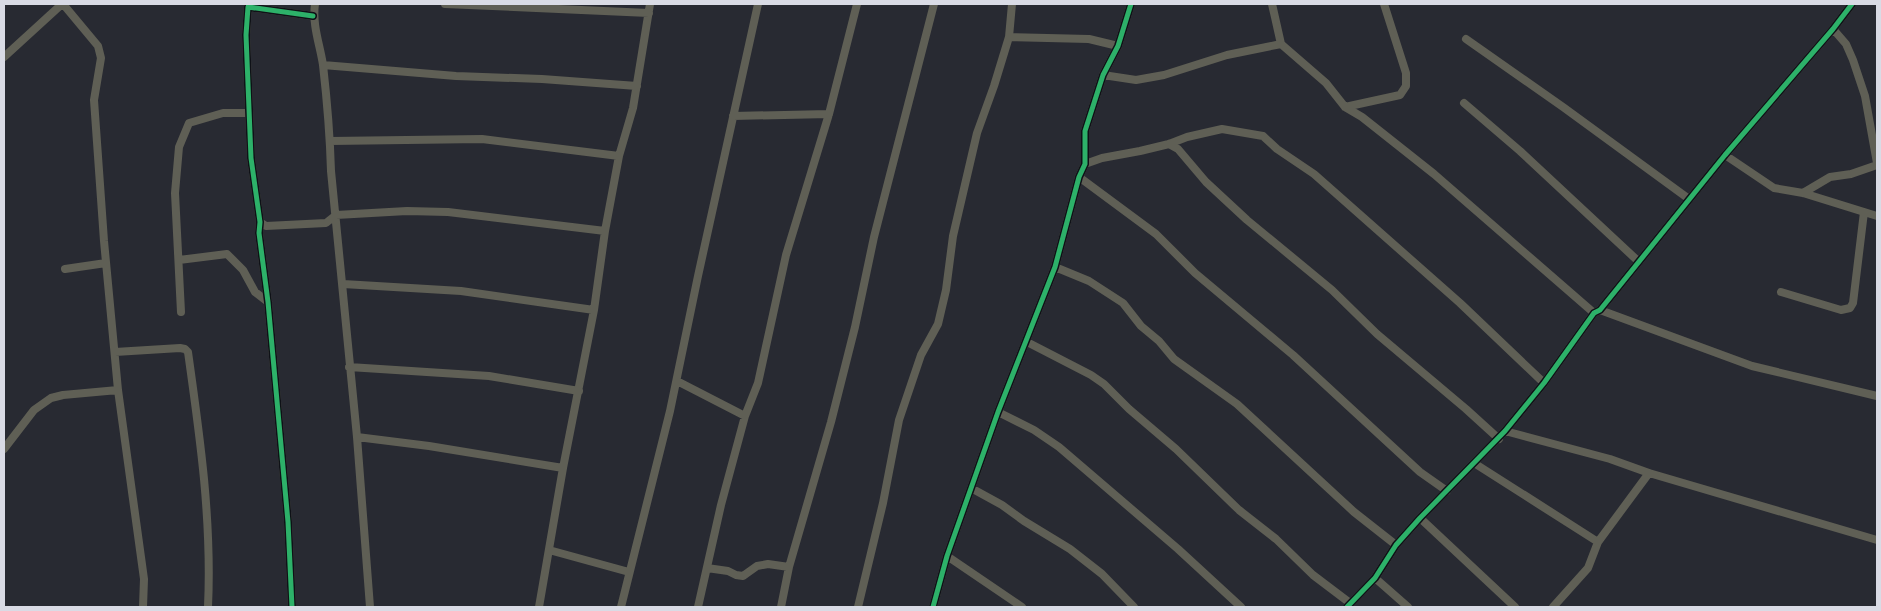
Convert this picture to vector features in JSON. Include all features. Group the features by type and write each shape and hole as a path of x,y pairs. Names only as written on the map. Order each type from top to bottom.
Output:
{"street":[{"path":"4,57 62,4 98,46 101,58 94,100 106,263 118,390 144,579 143,607"},
{"path":"315,4 313,16 323,65 331,171 357,437 370,607"},
{"path":"445,4 649,13"},
{"path":"538,607 594,310 605,231 619,156 633,108 650,4"},
{"path":"621,607 670,411 758,4"},
{"path":"698,607 721,505 745,416 758,383 786,255 829,114 857,4"},
{"path":"780,607 789,567 856,327 874,237 934,4"},
{"path":"858,607 883,503 899,420 921,355 938,324 946,290 953,236 977,133 1009,37 1012,4"},
{"path":"933,607 947,556 998,412 1055,267 1079,177 1085,164 1085,131 1103,75 1118,46 1131,4"},
{"path":"1272,4 1281,44 1326,83 1345,107 1362,117 1434,174 1597,312 1752,366 1877,396"},
{"path":"1345,107 1400,94 1406,86 1406,74 1384,4"},
{"path":"1027,342 1104,384 1129,409 1176,449 1239,510 1276,539 1313,575 1349,605 1375,578 1396,545 1420,518 1506,431 1638,261 1852,4"},
{"path":"292,607 288,522 268,302 251,158 246,35 248,7 313,16"},
{"path":"1804,193 1830,178 1851,174 1877,164 1865,96 1846,44 1833,29"},
{"path":"1009,37 1089,39 1118,46"},
{"path":"1466,38 1689,199"},
{"path":"1103,75 1136,80 1164,75 1227,55 1281,44"},
{"path":"323,65 456,76 542,79 637,86"},
{"path":"1464,104 1526,156 1594,222 1638,261"},
{"path":"181,312 175,193 179,147 189,123 223,113 249,113"},
{"path":"733,116 829,114"},
{"path":"1085,164 1102,158 1169,144 1187,136 1222,129 1264,136 1277,149 1321,180 1460,303 1544,384"},
{"path":"330,141 482,139 619,156"},
{"path":"1169,144 1178,149 1206,182 1247,220 1319,279 1377,334 1499,439"},
{"path":"1725,155 1774,188 1804,193 1877,216"},
{"path":"1079,177 1156,234 1196,273 1294,355 1420,472 1447,491"},
{"path":"260,222 266,226 326,222 336,215 383,212 448,212 605,231"},
{"path":"1781,292 1841,310 1850,308 1853,303 1864,212"},
{"path":"179,260 227,254 243,270 255,292 268,302"},
{"path":"65,269 106,263"},
{"path":"1055,267 1089,281 1123,303 1141,326 1159,341 1174,359 1236,404 1354,512 1396,545"},
{"path":"343,284 461,291 594,310"},
{"path":"115,352 180,348 188,352 205,482 208,536 208,607"},
{"path":"349,367 489,376 579,391"},
{"path":"676,381 745,416"},
{"path":"4,449 34,410 51,398 63,395 118,390"},
{"path":"998,412 1034,430 1059,447 1178,549 1241,607"},
{"path":"1506,431 1877,540"},
{"path":"357,437 429,446 563,468"},
{"path":"1474,463 1598,542"},
{"path":"1553,607 1588,568 1598,542 1649,473"},
{"path":"971,488 1002,505 1024,522 1070,549 1102,574 1134,607"},
{"path":"1420,518 1515,607"},
{"path":"549,550 629,572"},
{"path":"947,556 1022,607"},
{"path":"707,568 728,571 743,576 751,569 768,564 789,567"},
{"path":"1375,578 1408,607"}],"cycle path":[{"path":"933,607 947,556 998,412 1055,267 1079,177 1085,164 1085,131 1103,75 1118,46 1131,4"},
{"path":"1347,607 1375,578 1396,545 1420,518 1505,431 1544,383 1594,313 1600,310 1725,155 1833,29 1852,4"},
{"path":"292,607 288,522 268,302 251,158 246,35 248,7 313,16"}]}
